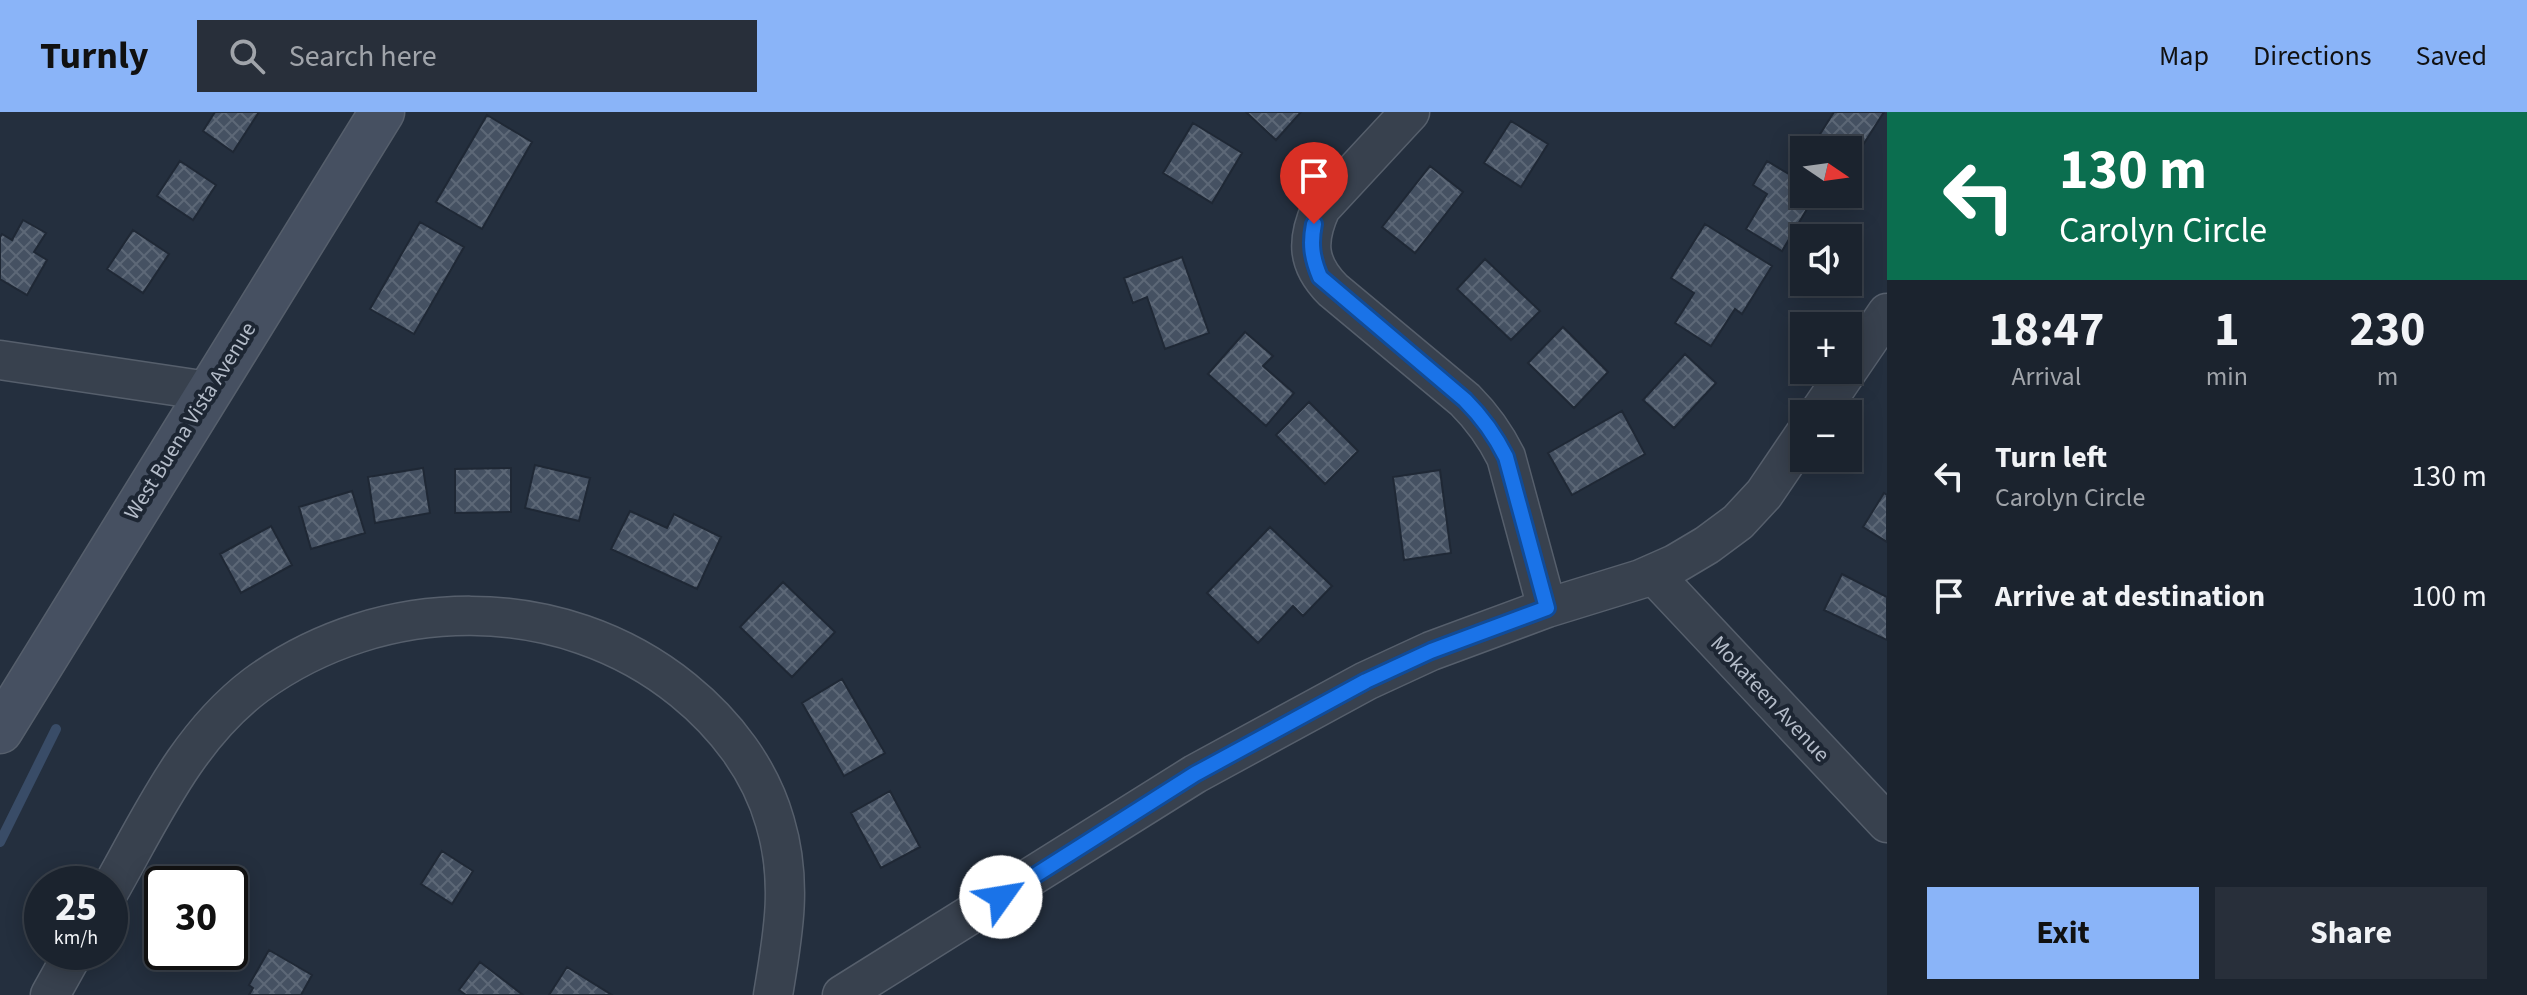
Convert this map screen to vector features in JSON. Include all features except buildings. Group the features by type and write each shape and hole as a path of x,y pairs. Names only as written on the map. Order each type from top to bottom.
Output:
{"street":[{"name":"West Buena Vista Avenue","path":"0,731 382,112"},
{"path":"1410,112 1321,208 1310,242 1313,261 1320,277 1333,290 1465,400 1495,436 1506,457 1547,608"},
{"path":"1828,400 1887,313"},
{"path":"0,360 208,391"},
{"path":"842,995 1195,774 1366,681 1431,651 1675,564 1738,522 1764,494 1790,456"},
{"name":"Mokateen Avenue","path":"1653,574 1887,823"},
{"path":"124,866 185,758 207,730 258,684 292,662 328,644 389,625 439,616 516,618 555,626 603,642 638,659 701,704 728,732 763,789 783,853 786,920 773,995"},
{"path":"50,995 64,970"}],"waterway":[{"path":"0,842 56,729"}],"route":[{"path":"1001,897 1195,774 1366,681 1431,651 1547,608 1506,457 1495,436 1465,400 1320,277 1310,242 1314,224"}]}
